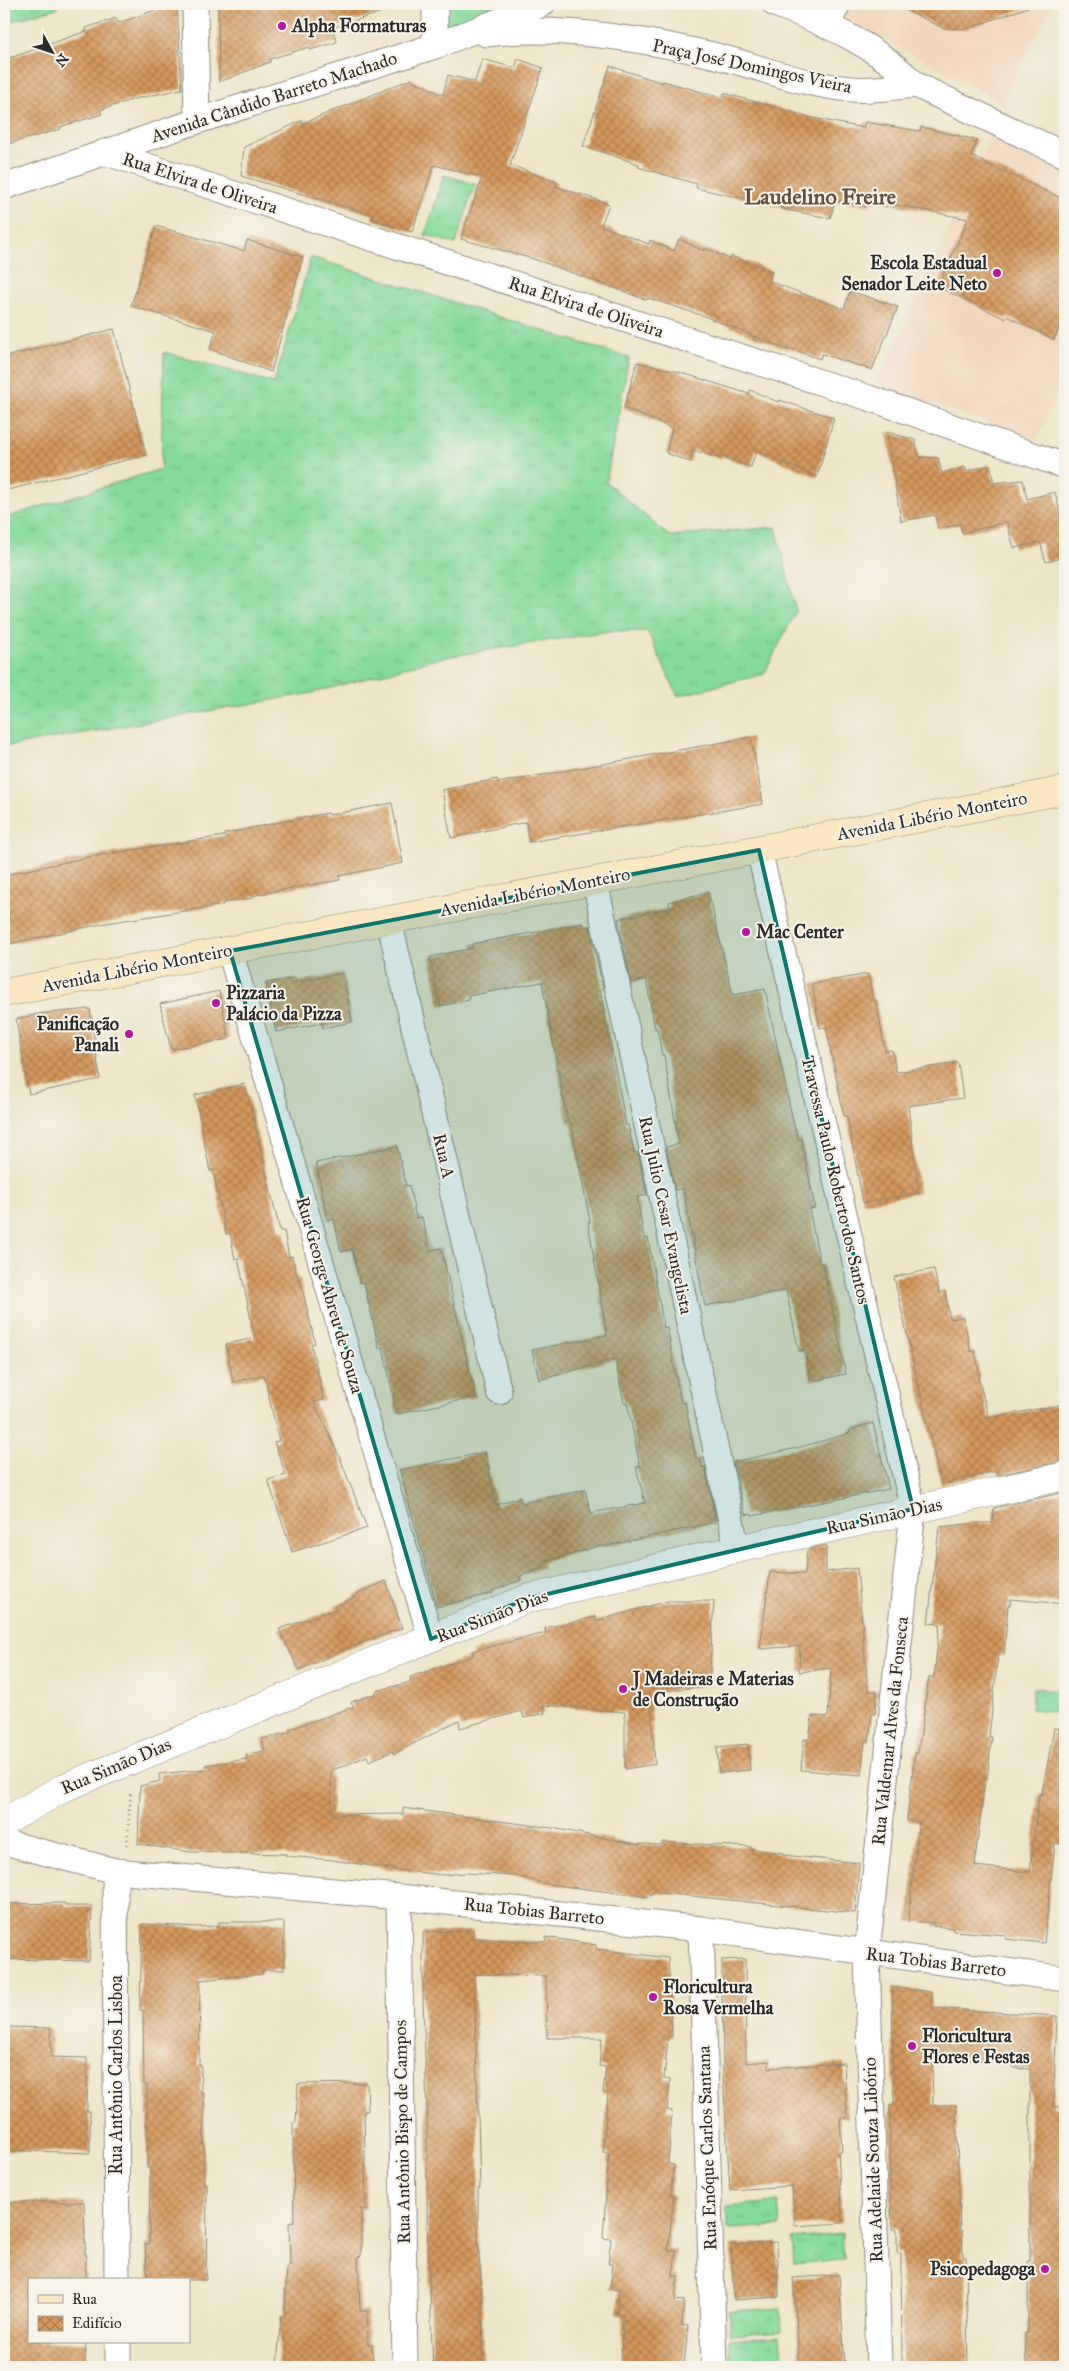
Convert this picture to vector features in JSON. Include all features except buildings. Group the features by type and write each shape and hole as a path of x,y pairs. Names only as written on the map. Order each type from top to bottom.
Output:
{"main road":[{"name":"Avenida Libério Monteiro","path":"4,993 1065,790"}],"street":[{"path":"195,4 197,121"},
{"path":"435,4 435,46"},
{"path":"459,36 542,4"},
{"path":"775,4 833,14 857,39 897,67 916,85 1065,155"},
{"name":"Praça José Domingos Vieira","path":"459,36 526,31 586,34 708,54 826,86 866,89 916,85"},
{"name":"Avenida Cândido Barreto Machado","path":"4,187 197,121 435,46 459,36"},
{"name":"Praça José Domingos Vieira","path":"866,89 880,54"},
{"name":"Rua Elvira de Oliveira","path":"104,152 860,395 1065,466"},
{"name":"Travessa Paulo Roberto dos Santos","path":"759,850 913,1510"},
{"name":"Rua Julio Cesar Evangelista","path":"595,881 738,1548"},
{"name":"Rua A","path":"389,920 499,1392"},
{"name":"Rua George Abreu de Souza","path":"230,950 430,1640"},
{"name":"Rua Simão Dias","path":"4,1822 63,1788 430,1640 526,1599 738,1548 1065,1476"},
{"name":"Rua Valdemar Alves da Fonseca","path":"867,1953 913,1510"},
{"name":"Rua Tobias Barreto","path":"4,1842 115,1871 399,1897 700,1929 1065,1979"},
{"name":"Rua Antônio Carlos Lisboa","path":"115,1871 118,2278"},
{"name":"Rua Antônio Bispo de Campos","path":"399,1897 405,2367"},
{"name":"Rua Enóque Carlos Santana","path":"700,1929 714,2367"},
{"name":"Rua Adelaide Souza Libório","path":"867,1953 878,2367"},
{"path":"118,2344 118,2367"}],"path":[{"path":"128,1845 131,1784"}],"highlighted area":[{"path":"759,850 913,1509 526,1599 431,1639 230,951"}],"shaded area":[{"path":"848,4 1053,4 1001,102 841,16"},
{"name":"Escola Estadual Senador Leite Neto","path":"992,133 1065,168 1065,377 1037,440 877,384"}],"green space":[{"path":"4,4 57,4 58,8 4,23"},
{"path":"446,4 529,4 446,39"},
{"path":"444,175 475,184 456,244 425,235"},
{"path":"311,257 629,358 606,482 669,536 776,527 796,611 764,674 678,696 647,631 609,631 440,658 312,693 4,747 4,518 161,469 164,352 274,383"},
{"path":"1033,1688 1065,1692 1065,1713 1031,1709"},
{"path":"778,2202 780,2226 728,2229 726,2206"},
{"path":"842,2234 844,2259 794,2264 792,2239"},
{"path":"781,2308 782,2331 731,2335 729,2311"},
{"path":"780,2336 782,2360 730,2364 729,2340"}],"place":[{"name":"Alpha Formaturas","path":"282,26"},
{"name":"Escola Estadual Senador Leite Neto","path":"997,273"},
{"name":"Mac Center","path":"746,932"},
{"name":"Pizzaria Palácio da Pizza","path":"216,1003"},
{"name":"Panificação Panali","path":"129,1034"},
{"name":"J Madeiras e Materias de Construção","path":"623,1689"},
{"name":"Floricultura Rosa Vermelha","path":"653,1997"},
{"name":"Floricultura Flores e Festas","path":"912,2046"},
{"name":"Psicopedagoga","path":"1045,2269"}],"district":[{"name":"Laudelino Freire","path":"820,196"}]}
